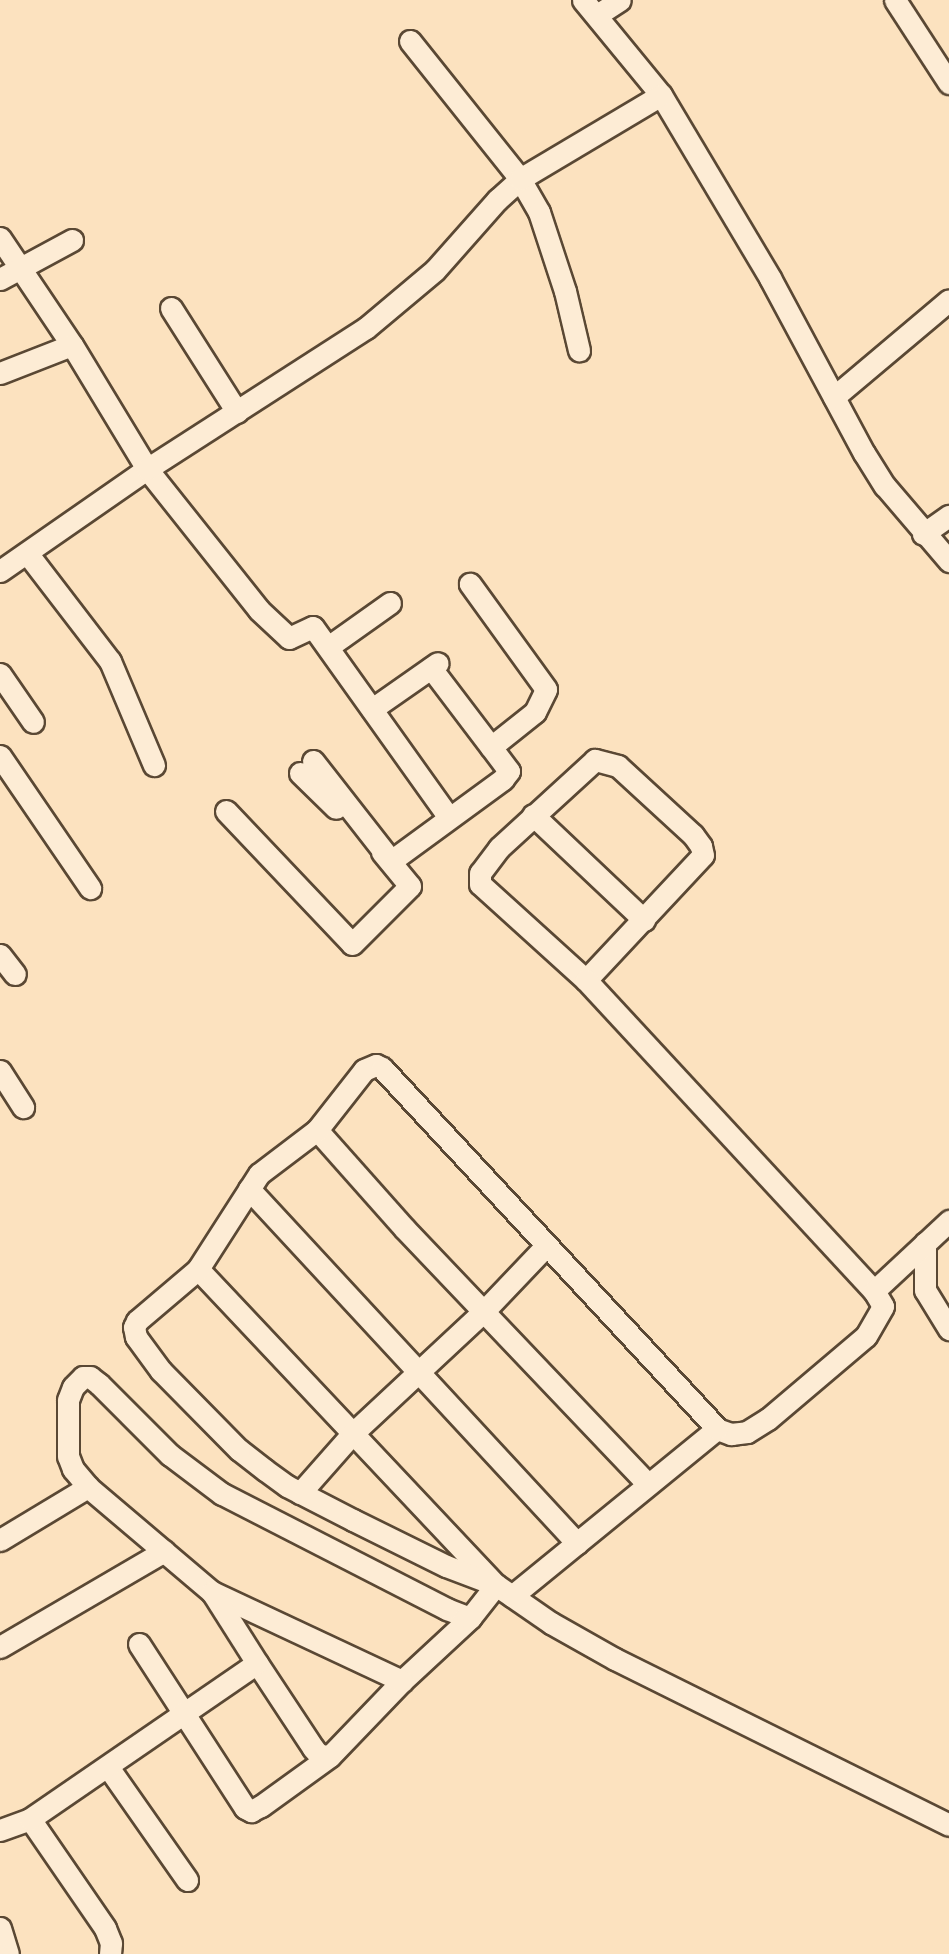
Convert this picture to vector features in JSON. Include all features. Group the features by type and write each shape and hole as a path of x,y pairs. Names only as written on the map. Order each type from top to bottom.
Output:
{"street":[{"path":"620,0 590,8 661,95 771,278 864,453 885,486 923,534 949,561"},
{"path":"895,0 949,83"},
{"path":"410,41 520,179 539,212 579,350"},
{"path":"0,571 147,469 366,328 435,270 497,200 520,179 661,95"},
{"path":"0,238 72,345 147,469 259,610 289,638 313,627 449,818"},
{"path":"0,279 72,240"},
{"path":"834,397 949,300"},
{"path":"171,308 237,412"},
{"path":"0,373 72,345"},
{"path":"923,534 949,516"},
{"path":"27,553 110,661 154,765"},
{"path":"470,584 546,689 535,712 491,747"},
{"path":"328,647 390,603"},
{"path":"372,709 435,666 509,771 503,779 391,860"},
{"path":"0,674 33,722"},
{"path":"0,756 90,888"},
{"path":"586,980 703,855 701,846 693,835 618,766 595,760 533,815 486,865 480,873 480,884 586,980 874,1291 883,1307 866,1336 768,1419 747,1432 731,1434 717,1429 382,1068 376,1065 364,1070 317,1130 259,1174 198,1269 137,1321 134,1328 136,1337 161,1371 239,1450 300,1493 446,1566 615,1659 949,1825"},
{"path":"226,811 352,944 410,886 391,860 306,767"},
{"path":"533,815 644,920"},
{"path":"0,956 16,974"},
{"path":"0,1071 23,1107"},
{"path":"317,1130 404,1228 647,1483"},
{"path":"249,1189 577,1543"},
{"path":"874,1291 949,1222"},
{"path":"925,1243 925,1290 934,1309 949,1329"},
{"path":"300,1493 352,1434 484,1311 546,1246"},
{"path":"198,1269 497,1593"},
{"path":"330,1756 319,1755 313,1748 212,1592 88,1487 73,1469 68,1457 68,1400 73,1387 83,1377 90,1377 99,1384 170,1455 222,1494 470,1618"},
{"path":"139,1644 245,1808 251,1811 330,1756 402,1681 497,1593 577,1543 647,1483 717,1429"},
{"path":"0,1540 88,1487"},
{"path":"0,1647 164,1550"},
{"path":"212,1592 402,1681"},
{"path":"0,1830 30,1819 257,1662"},
{"path":"108,1767 187,1880"},
{"path":"30,1819 105,1928 111,1943 110,1954"},
{"path":"0,1928 8,1954"}]}
